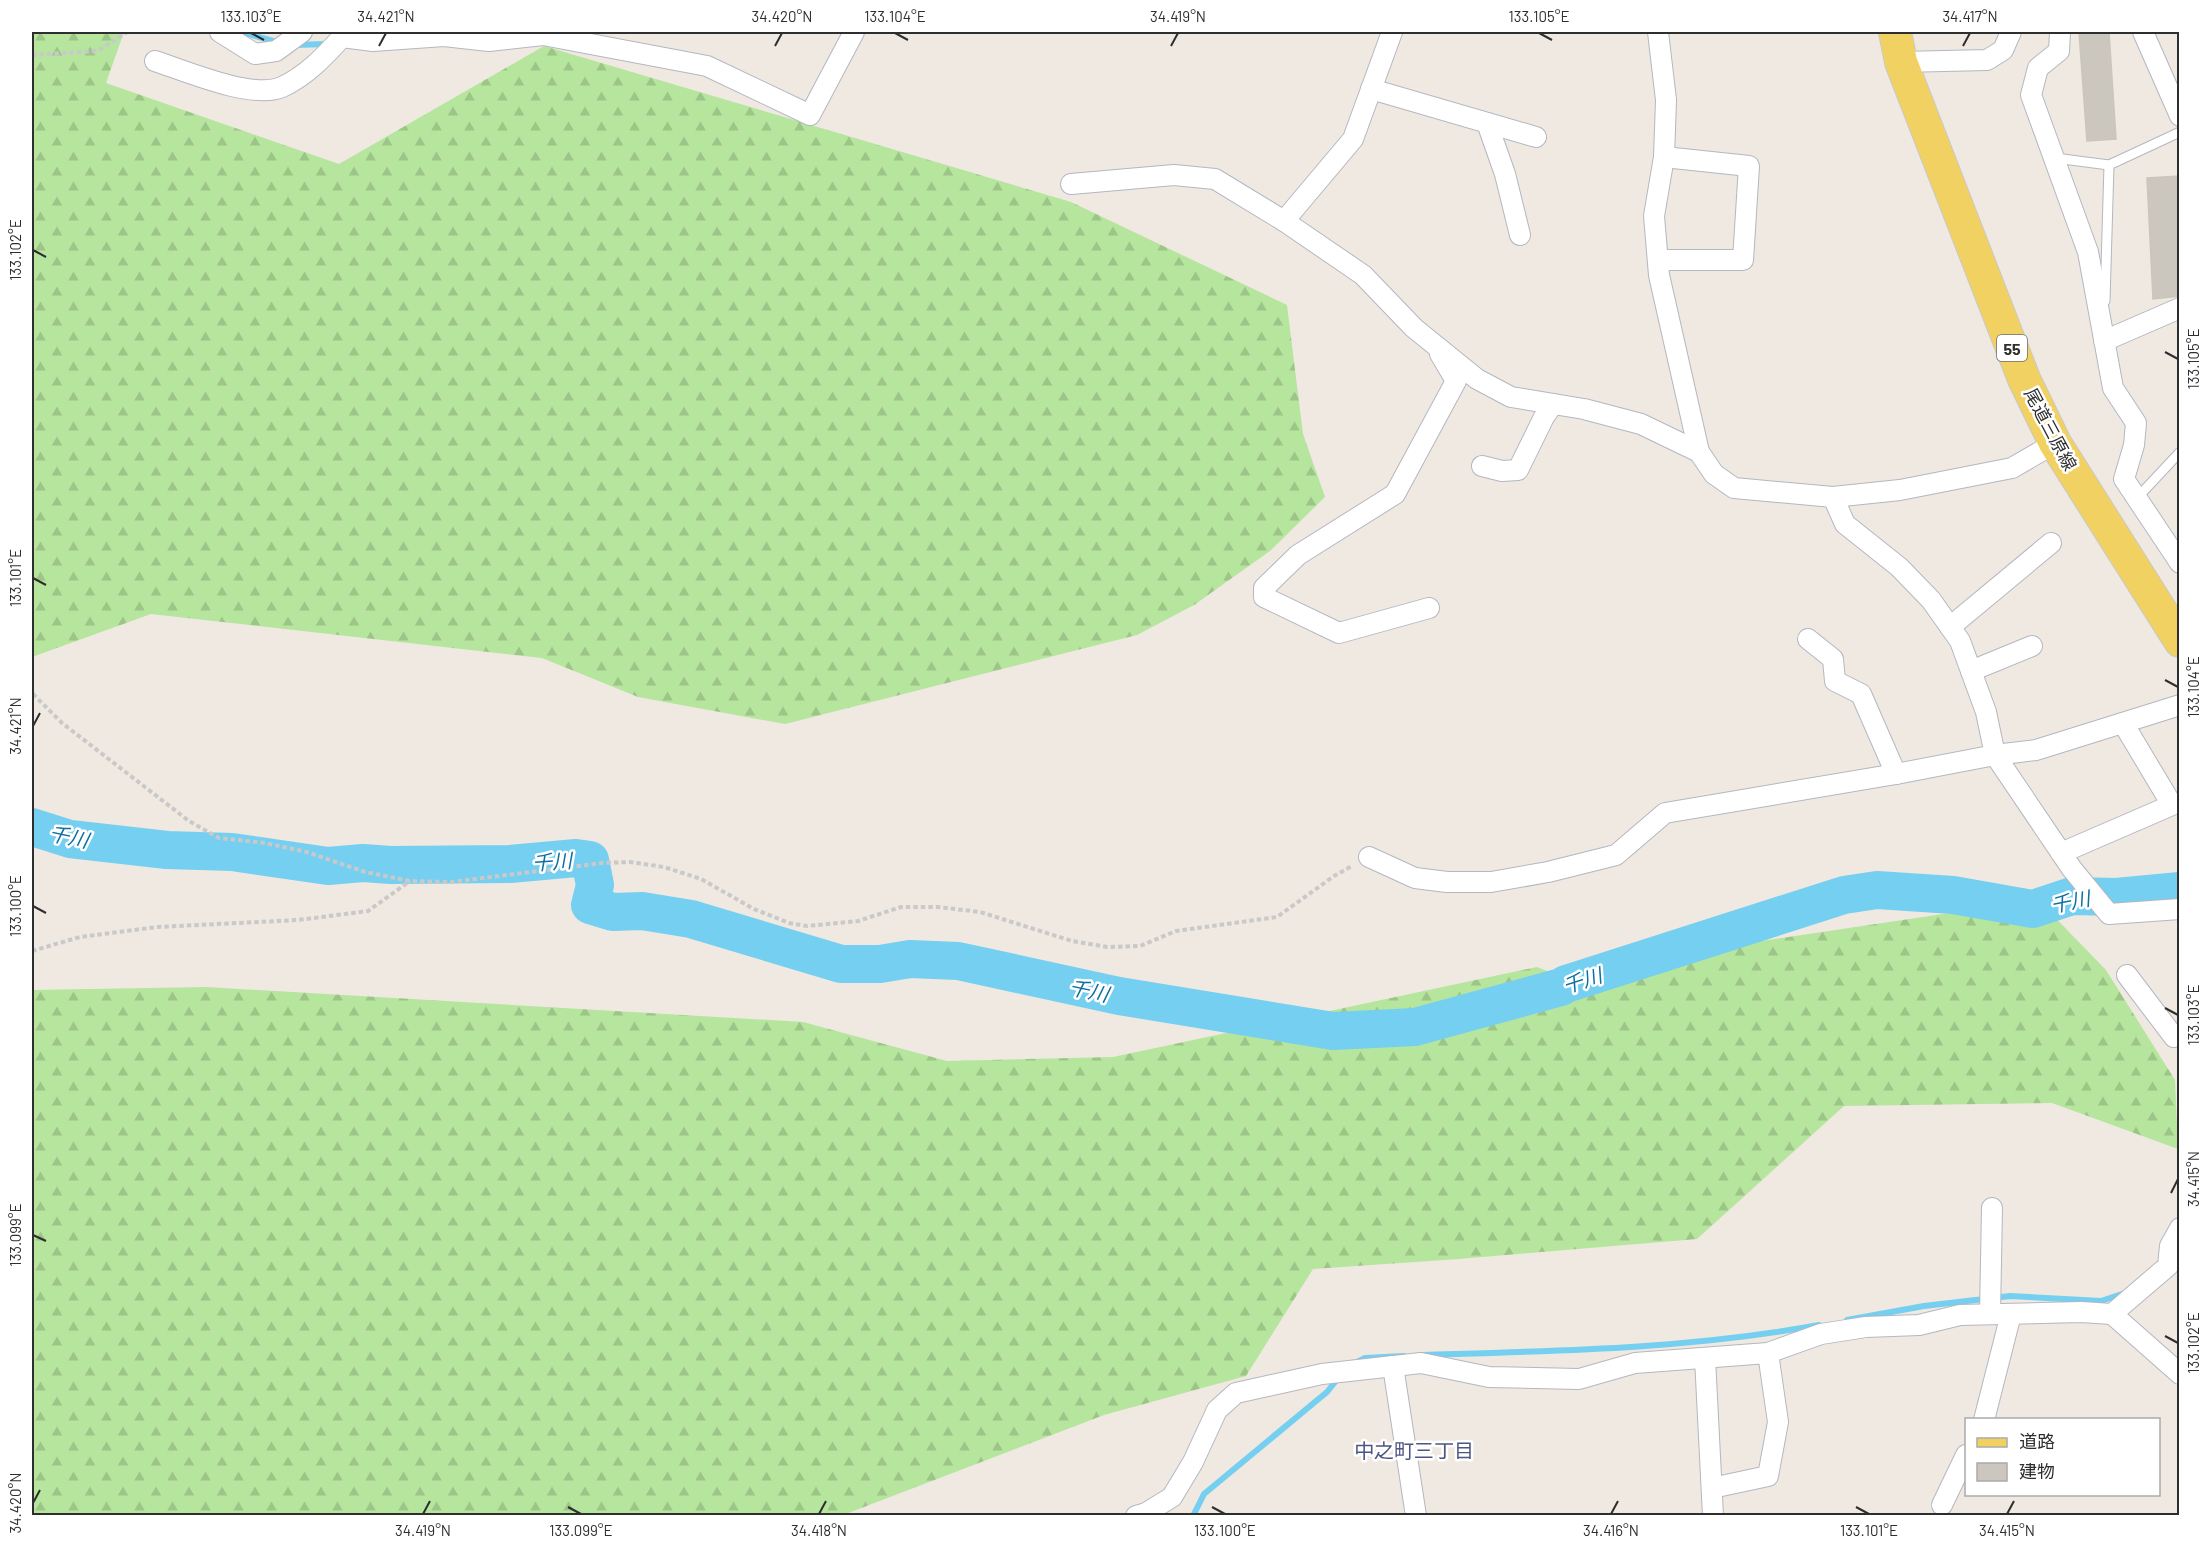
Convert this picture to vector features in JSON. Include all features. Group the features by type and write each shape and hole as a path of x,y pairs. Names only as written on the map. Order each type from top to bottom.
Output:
{"main road":[{"name":"尾道三原線","path":"1895,32 1901,62 2024,379 2055,444 2180,641"}],"street":[{"path":"220,32 255,54 276,51 302,32"},
{"path":"156,61 225,84 260,91 280,88 317,65 342,34 374,41 444,36 489,41 543,35 707,66 810,116 854,32"},
{"path":"1658,32 1666,100 1664,157 1654,216 1659,276 1699,452 1714,474 1734,488 1833,497 1900,490 2012,468 2055,444"},
{"path":"1901,62 1987,60 2003,50 2012,32"},
{"path":"2060,32 2059,51 2037,68 2031,95 2088,252 2113,388 2136,423 2134,445 2124,479 2180,563"},
{"path":"2143,32 2180,117"},
{"path":"1284,221 1353,139 1371,89 1385,34"},
{"path":"1371,89 1536,137"},
{"path":"1487,123 1506,174 1520,235"},
{"path":"1658,261 1743,260 1749,166 1664,157"},
{"path":"1071,184 1174,175 1215,178 1284,221 1363,275 1414,328 1477,379 1511,398 1584,409 1641,424 1699,452"},
{"path":"2104,341 2180,308"},
{"path":"1429,608 1339,633 1264,597 1264,588 1298,555 1395,494 1456,381 1434,344"},
{"path":"1482,466 1502,471 1518,470 1544,417 1553,404"},
{"path":"1833,497 1845,524 1899,567 1931,600 1960,640 1986,712 1995,755 2061,853 2109,914 2180,909"},
{"path":"1950,627 2051,543"},
{"path":"1808,639 1833,659 1835,681 1861,694 1896,774"},
{"path":"1971,671 2032,646"},
{"path":"1369,857 1415,878 1447,882 1491,882 1548,872 1616,855 1665,813 1995,755 2036,750 2180,705"},
{"path":"2061,853 2172,805 2123,723"},
{"path":"2127,975 2174,1037 2180,1036"},
{"path":"1990,1314 1992,1208"},
{"path":"2112,1314 2168,1266 2170,1246 2180,1228"},
{"path":"1136,1515 1146,1513 1172,1497 1193,1462 1217,1410 1236,1393 1322,1374 1421,1363 1489,1377 1579,1379 1635,1363 1768,1353 1821,1334 1866,1327 1919,1325 1960,1315 2081,1312 2112,1314 2180,1374"},
{"path":"1984,1418 2011,1314"},
{"path":"1712,1488 1768,1476 1778,1422 1768,1353"},
{"path":"1705,1358 1713,1515"},
{"path":"1393,1366 1416,1515"},
{"path":"1942,1505 1965,1457"}],"lane":[{"path":"2054,158 2109,165 2180,132"},
{"path":"2104,341 2109,165"},
{"path":"2137,498 2180,452"}],"path":[{"path":"32,55 98,51 127,32"},
{"path":"33,694 62,723 189,821 219,838 265,843 307,852 365,872 410,881 451,882 602,863 630,862 664,867 701,879 754,909 789,923 807,926 858,921 901,908 938,907 980,912 1072,941 1107,947 1140,946 1176,932 1277,917 1334,876 1369,857"},
{"path":"32,951 80,938 157,927 298,920 368,911 410,881"}],"green space":[{"path":"32,32 124,32 106,83 339,164 544,46 1071,202 1287,305 1303,434 1325,497 1270,551 1194,605 1137,635 785,724 638,697 542,658 151,614 32,657"},
{"path":"2038,900 2106,970 2175,1080 2178,1149 2052,1103 1844,1106 1697,1239 1313,1269 1246,1376 1104,1415 843,1515 32,1515 32,990 206,987 803,1022 947,1061 1113,1057 1537,967 1585,986 1755,942"}],"building":[{"path":"2079,32 2109,32 2116,139 2087,141"},
{"path":"2180,176 2180,296 2153,299 2147,178"}],"waterway":[{"path":"241,32 280,43"},
{"path":"293,45 328,44"},
{"name":"千川","path":"32,827 70,839 167,850 232,852 328,866 363,863 391,865 510,864 576,858 590,860 595,885 590,905 613,912 642,911 691,919 841,964 880,964 910,959 958,961 1119,996 1333,1031 1415,1027 1561,987 1844,895 1877,890 1953,895 2033,909 2072,896 2116,897 2180,891"},
{"path":"1847,1320 1924,1306 2010,1296 2101,1301 2125,1293"},
{"path":"1423,1355 1622,1348 1721,1339 1819,1325"},
{"path":"1355,1363 1365,1358 1404,1356"},
{"path":"1193,1516 1204,1494 1327,1392 1339,1377"}],"district":[{"name":"中之町三丁目","path":"1414,1450"}]}
